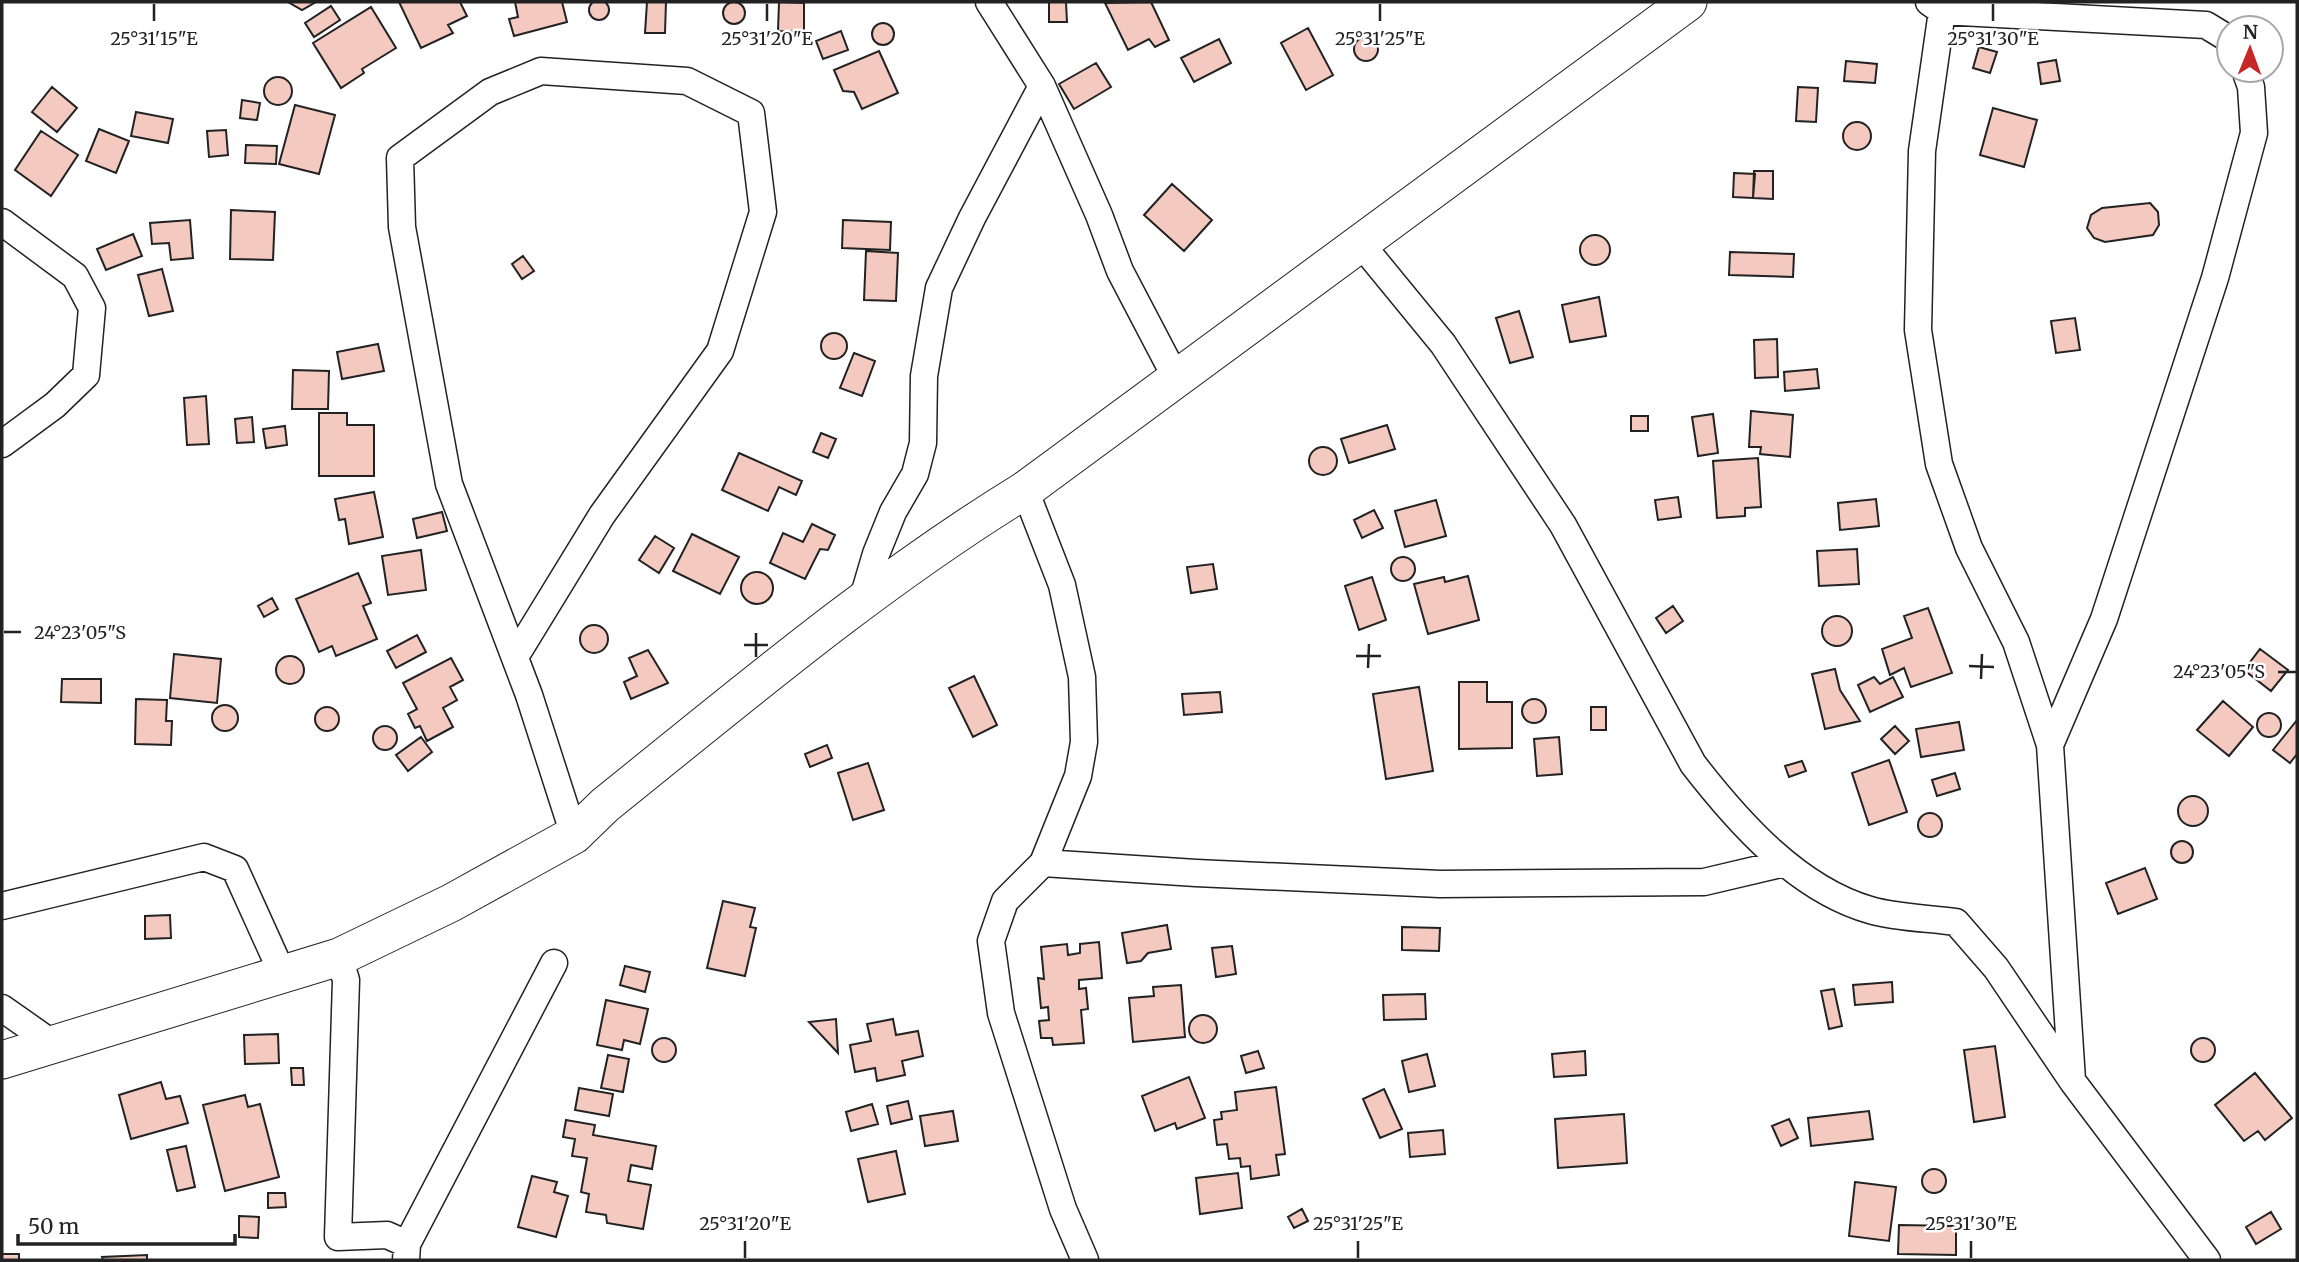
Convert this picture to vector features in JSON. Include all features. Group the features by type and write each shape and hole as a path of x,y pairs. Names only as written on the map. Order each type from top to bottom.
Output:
{"street":[{"path":"989,2 1042,86 1099,215 1120,271 1176,378"},
{"path":"2,1060 339,957 452,903 574,835 606,805 863,598 951,535 1025,490 1688,2"},
{"path":"2073,1082 2050,745 2016,642 1969,548 1940,464 1918,330 1922,151 1935,6 2206,25 2215,30"},
{"path":"515,657 602,515 720,351 763,212 751,114 687,81 541,71 490,92 400,158 402,227 449,484 515,657 574,835"},
{"path":"2050,745 2104,619 2215,278 2254,133 2251,84"},
{"path":"863,598 876,554 894,512 915,474 923,443 924,376 939,288 972,218 1042,86"},
{"path":"2,222 75,276 92,308 86,375 55,405 2,444"},
{"path":"1361,244 1443,344 1563,525 1693,764 1720,799 1785,863 1827,892 1871,910 1956,922 1996,968 2073,1082 2207,1260"},
{"path":"1025,490 1062,585 1082,677 1084,742 1078,776 1043,863 1004,901 992,941 1001,1013 1063,1209 1085,1260"},
{"path":"2,906 204,857 235,869 282,975"},
{"path":"1043,863 1440,884 1704,882 1785,863"},
{"path":"339,957 345,980 335,1249 387,1235 407,1252 554,962"},
{"path":"2,1008 53,1044"}],"building":[{"path":"599,0 606,3 609,10 606,17 599,20 592,17 589,10 592,3"},
{"path":"288,2 316,2 302,10"},
{"path":"399,2 460,2 467,16 448,25 453,33 421,48"},
{"path":"515,2 562,2 567,22 514,36 509,19 518,17"},
{"path":"647,2 666,2 665,33 645,33"},
{"path":"734,2 742,5 745,13 742,21 734,24 726,21 723,13 726,5"},
{"path":"779,2 804,3 804,32 778,31"},
{"path":"1049,2 1066,2 1067,22 1049,22"},
{"path":"1151,2 1169,40 1155,47 1149,39 1128,50 1105,3"},
{"path":"331,6 340,20 314,37 305,23"},
{"path":"371,7 396,48 362,69 364,73 341,88 313,43"},
{"path":"879,23 887,23 894,30 894,38 887,45 879,45 872,38 872,30"},
{"path":"1308,28 1333,75 1306,90 1281,43"},
{"path":"841,31 848,50 823,59 816,41"},
{"path":"1366,37 1375,40 1378,49 1375,58 1366,61 1357,58 1354,49 1357,40"},
{"path":"1219,39 1231,63 1194,82 1181,58"},
{"path":"1979,47 1997,52 1990,73 1973,68"},
{"path":"879,51 898,93 862,109 854,92 843,91 834,70"},
{"path":"2056,60 2060,81 2041,84 2038,63"},
{"path":"1846,61 1877,64 1875,83 1844,81"},
{"path":"1096,63 1111,87 1074,109 1059,84"},
{"path":"278,77 288,81 292,91 288,101 278,105 268,101 264,91 268,81"},
{"path":"52,87 77,108 57,132 32,112"},
{"path":"1798,87 1818,88 1816,122 1796,121"},
{"path":"242,100 260,103 257,120 240,118"},
{"path":"295,105 335,115 319,174 279,164"},
{"path":"1993,108 2037,120 2024,167 1980,155"},
{"path":"136,112 173,119 168,143 131,136"},
{"path":"1857,122 1867,126 1871,136 1867,146 1857,150 1847,146 1843,136 1847,126"},
{"path":"99,129 129,141 116,173 86,161"},
{"path":"226,130 228,155 209,157 207,131"},
{"path":"41,131 78,155 51,196 15,170"},
{"path":"246,145 277,146 276,164 245,163"},
{"path":"1754,171 1773,171 1773,199 1753,198"},
{"path":"1734,173 1755,174 1753,198 1733,197"},
{"path":"1172,184 1212,220 1184,251 1144,215"},
{"path":"2150,203 2158,212 2159,225 2153,235 2105,242 2094,238 2087,228 2091,215 2102,208"},
{"path":"231,210 275,212 273,260 230,259"},
{"path":"190,220 193,258 171,260 169,243 152,244 150,223"},
{"path":"843,220 891,222 890,250 842,248"},
{"path":"133,234 142,256 106,270 97,249"},
{"path":"1595,235 1605,240 1610,250 1605,260 1595,265 1585,260 1580,250 1585,240"},
{"path":"866,251 898,253 896,301 864,300"},
{"path":"1730,252 1794,254 1793,277 1729,275"},
{"path":"523,256 534,271 522,279 512,264"},
{"path":"162,269 173,311 149,316 138,275"},
{"path":"1599,297 1606,336 1570,342 1562,305"},
{"path":"1519,311 1533,357 1510,363 1496,318"},
{"path":"2075,318 2080,350 2056,353 2051,321"},
{"path":"834,333 843,337 847,346 843,355 834,359 825,355 821,346 825,337"},
{"path":"1777,339 1778,377 1755,378 1754,340"},
{"path":"378,344 384,371 342,379 337,352"},
{"path":"854,353 875,361 862,396 840,388"},
{"path":"1817,369 1819,388 1785,391 1784,372"},
{"path":"293,370 329,371 328,409 292,409"},
{"path":"206,396 209,444 187,445 184,398"},
{"path":"1751,411 1793,415 1790,457 1760,454 1761,447 1749,447"},
{"path":"319,413 347,413 347,425 374,425 374,476 319,476"},
{"path":"1713,414 1718,453 1698,456 1692,417"},
{"path":"1631,416 1648,416 1648,431 1631,431"},
{"path":"252,417 254,442 237,443 235,419"},
{"path":"1387,425 1395,449 1349,463 1341,439"},
{"path":"285,426 287,445 266,448 263,429"},
{"path":"821,433 836,439 828,458 813,452"},
{"path":"1323,447 1333,451 1337,461 1333,471 1323,475 1313,471 1309,461 1313,451"},
{"path":"739,453 802,481 796,495 779,487 768,511 722,490"},
{"path":"1758,458 1761,507 1745,508 1745,516 1717,518 1713,461"},
{"path":"374,492 383,537 349,544 345,519 339,520 335,499"},
{"path":"1678,497 1681,517 1658,520 1655,500"},
{"path":"1876,499 1879,526 1840,530 1838,503"},
{"path":"1436,500 1446,536 1405,547 1395,511"},
{"path":"1374,510 1383,528 1362,538 1354,520"},
{"path":"442,512 447,531 417,538 413,519"},
{"path":"812,524 835,535 828,550 820,549 805,579 770,563 783,533 803,542"},
{"path":"692,534 739,557 720,594 673,571"},
{"path":"655,536 674,548 659,573 639,560"},
{"path":"1857,549 1859,584 1819,586 1817,551"},
{"path":"421,550 426,590 388,595 382,556"},
{"path":"1403,557 1412,560 1415,569 1412,578 1403,581 1394,578 1391,569 1394,560"},
{"path":"1213,564 1217,589 1191,593 1187,567"},
{"path":"757,572 768,577 773,588 768,599 757,604 746,599 741,588 746,577"},
{"path":"358,573 371,603 363,606 377,639 336,656 332,646 319,652 296,599"},
{"path":"1468,576 1479,620 1428,634 1414,584 1444,577 1445,582"},
{"path":"1372,577 1386,620 1359,630 1345,586"},
{"path":"272,598 278,609 264,617 258,606"},
{"path":"1673,606 1683,621 1666,633 1656,618"},
{"path":"1928,608 1952,673 1911,687 1904,668 1890,675 1882,649 1912,638 1904,616"},
{"path":"1837,616 1848,620 1852,631 1848,642 1837,646 1826,642 1822,631 1826,620"},
{"path":"594,625 604,629 608,639 604,649 594,653 584,649 580,639 584,629"},
{"path":"417,635 426,652 396,668 387,651"},
{"path":"2260,649 2288,670 2271,691 2244,670"},
{"path":"648,650 668,683 631,699 624,682 637,676 629,658"},
{"path":"174,654 221,659 217,703 170,698"},
{"path":"290,656 300,660 304,670 300,680 290,684 280,680 276,670 280,660"},
{"path":"451,658 463,680 450,687 457,700 443,708 453,727 427,741 420,726 415,728 408,714 417,709 403,683"},
{"path":"1835,669 1840,690 1860,721 1825,729 1812,674"},
{"path":"974,676 997,725 973,737 949,688"},
{"path":"1874,677 1880,684 1893,677 1903,697 1870,712 1858,685"},
{"path":"62,679 101,679 101,703 61,702"},
{"path":"1459,682 1487,682 1487,702 1512,702 1512,748 1459,749"},
{"path":"1419,687 1433,771 1386,779 1373,694"},
{"path":"1220,692 1222,712 1184,715 1182,694"},
{"path":"136,699 167,700 166,721 172,721 171,745 135,744"},
{"path":"1534,699 1543,702 1546,711 1543,720 1534,723 1525,720 1522,711 1525,702"},
{"path":"2223,701 2253,727 2229,756 2197,730"},
{"path":"225,705 234,709 238,718 234,727 225,731 216,727 212,718 216,709"},
{"path":"327,707 336,710 339,719 336,728 327,731 318,728 315,719 318,710"},
{"path":"1591,707 1606,707 1606,730 1591,730"},
{"path":"2269,713 2278,716 2281,725 2278,734 2269,737 2260,734 2257,725 2260,716"},
{"path":"2297,720 2297,754 2290,763 2273,750"},
{"path":"1959,722 1964,750 1921,757 1916,729"},
{"path":"385,726 394,729 397,738 394,747 385,750 376,747 373,738 376,729"},
{"path":"1895,726 1909,741 1895,754 1881,739"},
{"path":"421,737 432,752 408,771 396,755"},
{"path":"1559,737 1562,774 1537,776 1534,739"},
{"path":"827,745 832,758 810,767 805,754"},
{"path":"1889,760 1907,812 1869,825 1852,773"},
{"path":"1802,761 1806,771 1789,777 1785,766"},
{"path":"868,763 884,810 853,820 838,773"},
{"path":"1955,773 1960,789 1937,796 1932,780"},
{"path":"2193,796 2203,801 2208,811 2203,821 2193,826 2183,821 2178,811 2183,801"},
{"path":"1930,813 1938,817 1942,825 1938,833 1930,837 1922,833 1918,825 1922,817"},
{"path":"2182,841 2192,848 2193,852 2186,862 2182,863 2172,856 2171,852 2178,842"},
{"path":"2145,868 2157,899 2118,914 2106,883"},
{"path":"723,901 755,908 750,927 756,928 745,976 707,968"},
{"path":"170,915 171,938 145,939 145,916"},
{"path":"1167,925 1171,949 1148,953 1141,961 1127,963 1122,933"},
{"path":"1402,927 1440,928 1439,951 1402,950"},
{"path":"1099,942 1102,978 1079,980 1079,989 1086,988 1088,1009 1081,1010 1084,1043 1053,1045 1052,1038 1041,1038 1039,1021 1049,1020 1048,1007 1041,1008 1038,978 1044,979 1041,947 1067,944 1068,955 1080,953 1080,944"},
{"path":"1232,946 1236,974 1216,977 1212,948"},
{"path":"625,966 650,972 645,992 620,985"},
{"path":"1892,982 1893,1002 1855,1005 1853,985"},
{"path":"1181,985 1185,1037 1133,1042 1129,998 1154,996 1153,987"},
{"path":"1834,989 1842,1026 1829,1029 1821,991"},
{"path":"1425,994 1426,1019 1384,1020 1383,995"},
{"path":"606,1000 648,1009 640,1044 624,1040 622,1050 597,1045"},
{"path":"1203,1015 1213,1019 1217,1029 1213,1039 1203,1043 1193,1039 1189,1029 1193,1019"},
{"path":"836,1019 838,1053 809,1022"},
{"path":"893,1019 896,1035 918,1031 923,1056 902,1061 905,1075 877,1081 875,1068 855,1072 850,1045 871,1041 867,1024"},
{"path":"278,1034 279,1063 245,1064 244,1035"},
{"path":"664,1038 673,1041 676,1050 673,1059 664,1062 655,1059 652,1050 655,1041"},
{"path":"2203,1038 2212,1041 2215,1050 2212,1059 2203,1062 2194,1059 2191,1050 2194,1041"},
{"path":"1995,1046 2005,1117 1974,1122 1964,1050"},
{"path":"1258,1051 1264,1068 1246,1073 1241,1056"},
{"path":"1585,1051 1586,1075 1554,1077 1552,1054"},
{"path":"1427,1054 1435,1086 1409,1092 1402,1061"},
{"path":"608,1055 629,1059 623,1092 601,1088"},
{"path":"291,1068 303,1068 304,1085 292,1085"},
{"path":"2255,1073 2292,1118 2265,1140 2258,1131 2244,1141 2215,1105"},
{"path":"1189,1077 1205,1118 1177,1129 1175,1123 1155,1131 1142,1096"},
{"path":"161,1082 166,1099 180,1096 188,1123 131,1139 119,1095"},
{"path":"1276,1087 1285,1154 1276,1155 1279,1175 1251,1179 1250,1166 1241,1167 1240,1158 1229,1159 1227,1144 1217,1145 1214,1120 1222,1119 1221,1112 1237,1110 1235,1092"},
{"path":"579,1088 613,1094 609,1116 575,1110"},
{"path":"1384,1089 1402,1129 1380,1138 1363,1099"},
{"path":"245,1095 248,1107 260,1104 279,1177 225,1191 203,1105"},
{"path":"908,1101 912,1119 891,1124 887,1106"},
{"path":"872,1104 878,1124 851,1131 846,1112"},
{"path":"953,1111 958,1141 925,1146 920,1116"},
{"path":"1869,1111 1873,1139 1811,1146 1808,1118"},
{"path":"1624,1114 1627,1163 1558,1168 1555,1119"},
{"path":"1789,1119 1798,1138 1781,1146 1772,1126"},
{"path":"566,1120 595,1125 593,1135 656,1146 652,1169 631,1165 628,1181 651,1185 643,1229 607,1223 606,1215 586,1212 589,1194 581,1192 587,1158 572,1156 575,1139 563,1137"},
{"path":"1443,1130 1445,1154 1410,1157 1408,1133"},
{"path":"186,1146 195,1187 177,1191 167,1150"},
{"path":"896,1151 905,1194 868,1202 858,1159"},
{"path":"1934,1169 1943,1172 1946,1181 1943,1190 1934,1193 1925,1190 1922,1181 1925,1172"},
{"path":"1238,1173 1242,1208 1200,1214 1196,1178"},
{"path":"532,1176 557,1182 554,1192 568,1196 556,1237 518,1227"},
{"path":"1855,1182 1896,1187 1889,1241 1849,1236"},
{"path":"268,1193 285,1193 286,1207 268,1208"},
{"path":"1302,1209 1308,1221 1294,1228 1288,1217"},
{"path":"2271,1212 2281,1229 2256,1244 2246,1227"},
{"path":"239,1216 259,1217 258,1238 239,1237"},
{"path":"1899,1225 1956,1226 1956,1255 1898,1254"},
{"path":"2,1254 19,1254 19,1260 2,1260"},
{"path":"147,1255 147,1260 103,1260 102,1257"}]}
